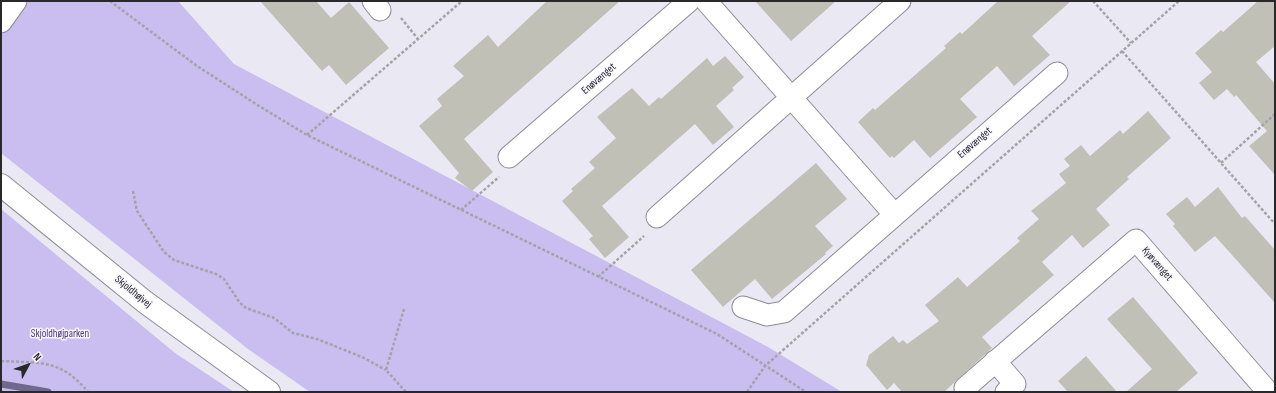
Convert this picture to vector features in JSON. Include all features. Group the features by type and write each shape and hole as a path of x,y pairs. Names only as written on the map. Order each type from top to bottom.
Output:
{"street":[{"path":"1,22 16,1"},
{"name":"Enøvænget","path":"509,158 689,1"},
{"path":"706,1 894,214"},
{"path":"657,217 900,1"},
{"name":"Enøvænget","path":"743,307 767,315 784,312 894,214 1057,73"},
{"name":"Skjoldhøjvej","path":"1,185 145,302 269,392"},
{"name":"Kyøvænget","path":"968,392 965,388 1136,240 1268,392"},
{"path":"995,361 1015,384 1006,392"}],"path":[{"path":"110,1 197,66 307,135 717,334 806,392"},
{"path":"307,135 462,1"},
{"path":"1093,1 1131,43"},
{"path":"747,392 765,366 1179,1"},
{"path":"1122,51 1275,224"},
{"path":"1221,163 1275,114"},
{"path":"461,210 514,163 509,158"},
{"path":"133,191 137,210 164,252 174,260 216,274 224,279 240,303 246,308 274,318 293,333 317,340 362,357 386,370 406,392"},
{"path":"598,276 661,221 657,217"},
{"path":"386,370 404,309"},
{"path":"1,362 38,363 59,367 78,380 88,392"}],"green space":[{"path":"1,1 178,1 234,64 768,347 842,392 310,392 248,349 1,153"},
{"name":"Skjoldhøjparken","path":"1,209 175,353 234,392 1,392"}],"building":[{"path":"260,1 316,1 331,18 349,2 389,48 346,85 329,65 322,71"},
{"path":"547,1 620,1 464,139 493,172 472,191 455,178 459,173 419,126 442,106 437,99 464,76 453,66 488,35 498,47"},
{"path":"755,1 836,1 791,41"},
{"path":"998,1 1071,1 1032,36 1050,55 1014,86 997,66 960,99 977,117 930,158 914,140 894,158 892,156 890,158 858,122 873,108 875,110 946,48 944,46 960,32 962,34"},
{"path":"1258,1 1275,1 1275,46 1256,62 1275,84 1275,175 1249,146 1267,131 1236,95 1234,97 1227,89 1214,100 1199,83 1212,72 1195,53 1221,30 1223,32"},
{"path":"725,56 744,77 732,88 734,90 716,106 734,127 713,145 695,124 602,206 629,237 605,258 589,239 593,236 562,201 573,191 571,189 595,168 589,162 616,138 597,117 632,88 649,106 659,97 661,99 707,58 713,66"},
{"path":"1148,111 1171,138 1127,177 1129,179 1096,209 1110,225 1083,248 1072,235 1042,262 1054,275 982,337 992,348 944,392 902,392 894,383 887,390 866,365 869,355 893,336 899,343 903,340 907,344 939,321 925,305 958,277 967,287 1020,241 1017,238 1039,219 1031,211 1066,183 1059,174 1070,166 1064,159 1081,145 1090,156 1120,130 1123,134"},
{"path":"816,163 847,199 815,226 833,246 825,253 826,254 772,299 755,279 723,307 691,270"},
{"path":"1218,187 1242,218 1245,216 1275,250 1275,303 1215,236 1195,252 1173,226 1175,224 1166,214 1187,197 1195,207"},
{"path":"1133,297 1198,373 1176,392 1126,392 1152,369 1107,319"},
{"path":"1086,356 1117,392 1068,392 1058,381"}],"waterway":[{"path":"1,384 48,392"}]}
